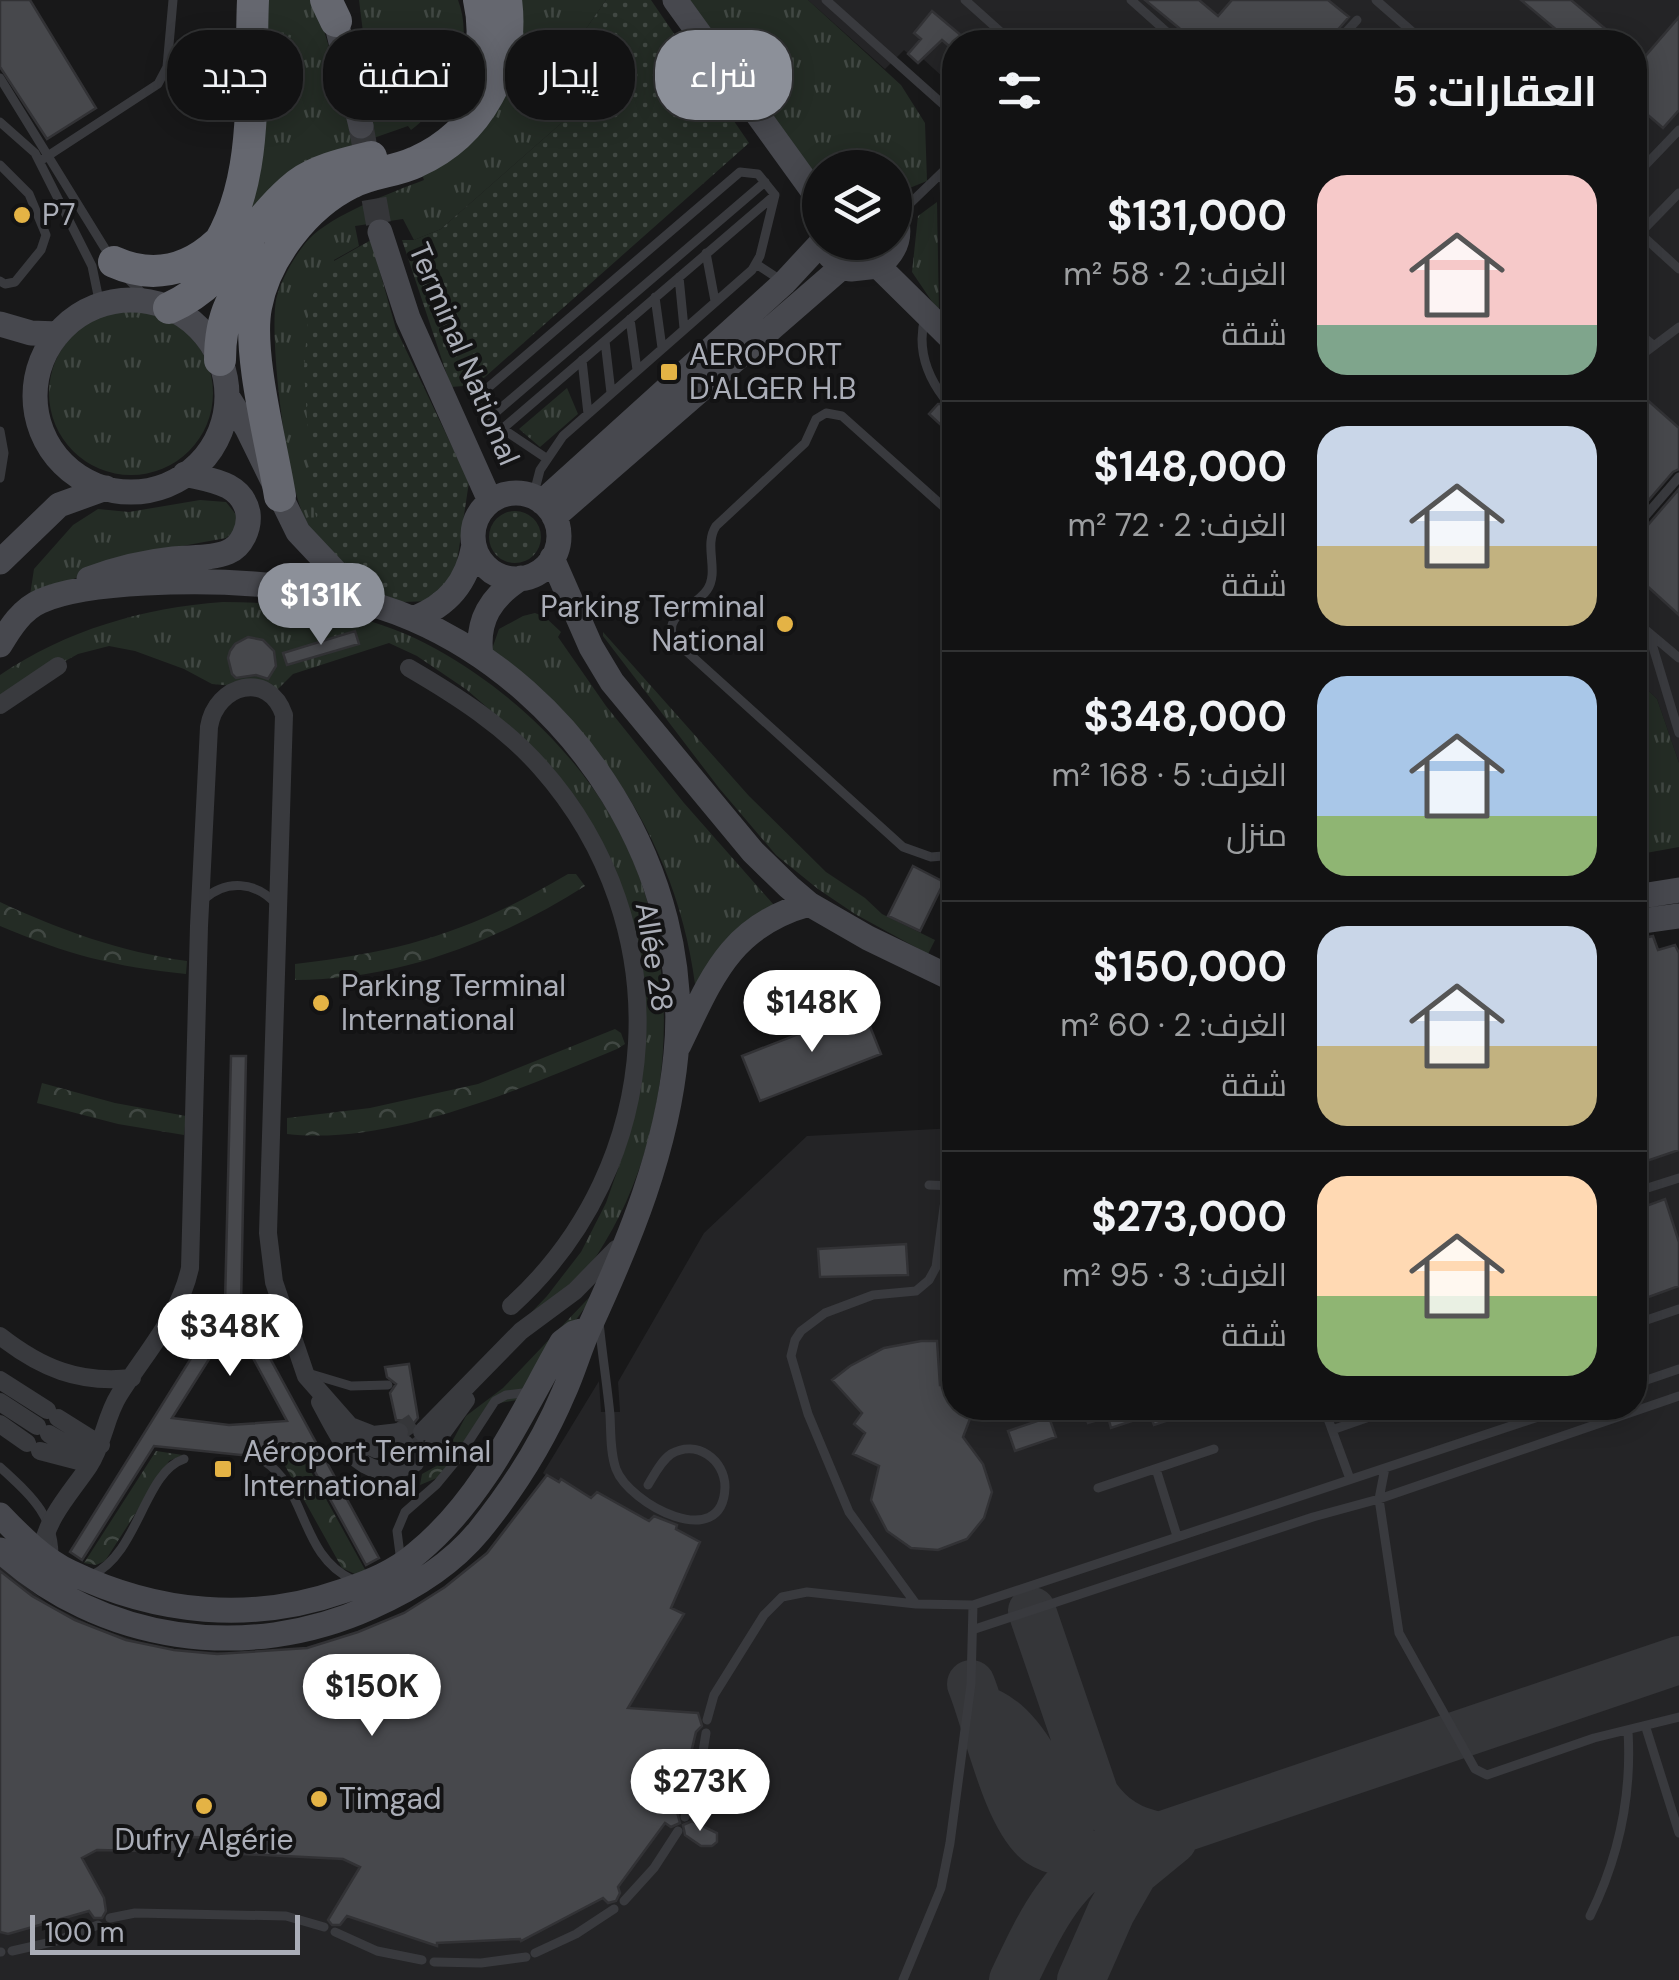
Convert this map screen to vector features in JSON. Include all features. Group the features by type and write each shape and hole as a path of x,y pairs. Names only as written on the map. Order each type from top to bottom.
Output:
{"highway":[{"path":"160,305 194,277 222,240 232,219 244,173 253,0"},
{"path":"160,305 205,287 224,271 272,210 300,182 336,166 416,142 446,117 476,73 482,50 478,0"},
{"path":"280,496 254,340 256,307 266,276 281,247 339,190 368,176 419,162 467,125 499,74 507,35 506,0"},
{"path":"220,360 226,312 243,282 290,230 304,222"},
{"path":"114,262 142,272 171,270 198,259 222,240"}],"main road":[{"path":"675,0 802,175"},
{"path":"333,7 362,126"},
{"name":"Terminal National","path":"380,232 408,318 490,501"},
{"path":"543,505 805,260"},
{"path":"835,260 861,270 878,266 883,260"},
{"path":"543,505 843,266"},
{"path":"878,266 942,329"},
{"path":"106,488 77,474 54,452 36,408 37,377 58,334 81,314 100,305 130,300 160,305 200,329 220,360 227,396 247,428 288,515 310,548 362,600"},
{"path":"0,324 58,334"},
{"path":"0,562 67,500 106,488 147,490 185,474 205,457 219,434 227,396"},
{"path":"0,646 15,622 43,600 85,580 130,566 231,551 239,544 248,524 245,504 222,482 185,474"},
{"path":"413,618 443,604 455,592 471,562 476,520 490,501 512,493 543,505 558,538 552,558 533,575 508,586 490,605 480,630 481,656"},
{"path":"474,545 478,557 496,574 521,578"},
{"path":"552,558 592,647 623,698 753,852 810,904 942,974"},
{"path":"0,1550 32,1577 77,1604 168,1635 256,1638 342,1620 418,1583 476,1535 512,1486 548,1426 641,1205 660,1141 677,1050 672,957 662,912 630,826 608,786 562,726 518,684 481,656 413,618 362,600 279,586 198,582 120,586 43,600"},
{"path":"1647,895 1679,890"},
{"path":"677,1050 709,982 730,951 758,926 810,904"},
{"path":"1647,920 1679,916"},
{"path":"0,1515 47,1557 85,1578 151,1602 220,1611 269,1609 318,1600 402,1565 444,1529 516,1426 562,1342 593,1320"}],"street":[{"path":"0,580 35,528"},
{"path":"0,706 58,666"},
{"name":"Allée 28","path":"409,668 497,726 555,784 604,863 621,908 632,954 638,1005 637,1057 621,1136 601,1187 574,1234 544,1274 511,1306"},
{"path":"47,1557 49,1523 95,1456 114,1405 181,1299 190,1268 211,716 228,692 248,687 267,692 284,715 268,1233 274,1282 305,1373 346,1450 381,1470 395,1470 407,1448 350,1426 305,1373"},
{"path":"505,1347 425,1434 505,1347 538,1316 592,1277 620,1243 641,1205"},
{"path":"0,1336 30,1358 68,1376 132,1378"},
{"path":"0,1380 43,1430"},
{"path":"0,1389 43,1430"},
{"path":"0,1402 43,1430 95,1456"},
{"path":"0,1414 95,1456"},
{"path":"0,1424 43,1430"}],"lane":[{"path":"44,158 158,84 167,67 173,0"},
{"path":"826,0 942,103"},
{"path":"1131,0 1165,30"},
{"path":"1376,0 1410,30"},
{"path":"972,2 1000,30"},
{"path":"1348,30 1357,20"},
{"path":"0,78 44,158 92,266 100,305"},
{"path":"0,122 44,158 114,262 160,305"},
{"path":"1647,163 1679,130"},
{"path":"0,165 30,194 46,235 42,250 15,282 0,281"},
{"path":"543,505 546,458 563,436 756,264 774,195 752,172 734,175 479,397 478,410 501,430 546,458"},
{"path":"912,201 942,174"},
{"path":"488,419 765,182"},
{"path":"1647,223 1679,193"},
{"path":"501,430 774,195"},
{"path":"1647,239 1679,269"},
{"path":"706,253 715,301"},
{"path":"756,264 784,283"},
{"path":"679,277 684,328"},
{"path":"655,297 662,348"},
{"path":"926,313 923,358 942,395"},
{"path":"630,319 637,370"},
{"path":"1647,350 1679,327"},
{"path":"1647,340 1653,345"},
{"path":"604,341 611,393"},
{"path":"582,360 588,414"},
{"path":"942,505 842,416 826,413 816,419 804,443 716,526 710,540 712,577 708,588 674,620 670,630 674,640 903,847 931,857 942,856"},
{"path":"0,431 4,453 0,478"},
{"path":"1647,514 1679,478"},
{"path":"1649,634 1679,658"},
{"path":"1649,634 1679,733"},
{"path":"201,902 220,888 244,885 264,892 279,907"},
{"path":"1647,1188 1679,1178"},
{"path":"929,1185 942,1185"},
{"path":"916,1604 848,1512 808,1414 791,1356 802,1330 825,1314 873,1296 916,1291 936,1267 942,1234"},
{"path":"1647,1320 1679,1309"},
{"path":"593,1320 613,1458 625,1484 672,1517 693,1522 712,1513 724,1495 725,1484 724,1474 712,1456 692,1449 664,1460 648,1485"},
{"path":"1647,1380 1679,1369"},
{"path":"305,1373 351,1386 388,1385"},
{"path":"402,1565 397,1531 401,1518 456,1461 495,1401 533,1392"},
{"path":"1647,1407 1679,1396"},
{"path":"1328,1420 1350,1480"},
{"path":"1332,1430 1361,1420"},
{"path":"708,1720 714,1694 764,1615 782,1597 808,1592 973,1606 1529,1420"},
{"path":"975,1630 1379,1499 1607,1420"},
{"path":"1098,1488 1214,1449"},
{"path":"85,1578 118,1555 164,1471 184,1459"},
{"path":"264,1462 283,1480 325,1561 336,1572 364,1584"},
{"path":"0,1468 38,1501 49,1523"},
{"path":"1385,1468 1379,1499 1400,1633 1475,1769 1487,1775 1594,1738 1679,1717"},
{"path":"1156,1469 1177,1536"},
{"path":"903,1980 924,1936 947,1858 968,1709 975,1630 973,1606"},
{"path":"1646,1728 1679,1833"},
{"path":"1590,1916 1610,1872 1623,1826 1629,1779 1628,1731"},
{"path":"685,1817 699,1776 706,1733"},
{"path":"624,1901 654,1868 678,1830"},
{"path":"434,1962 480,1963 531,1955 576,1934 614,1909"},
{"path":"110,1918 135,1913 286,1916 324,1927"},
{"path":"4,1951 56,1941 98,1925"},
{"path":"335,1932 377,1950 422,1960"}],"shaded area":[{"path":"808,0 1679,0 1679,453 1647,489 1647,30 942,30 942,76 923,59 918,63 904,50 885,69"},
{"path":"1679,489 1679,763 1657,699 1647,689 1647,525"},
{"path":"1652,935 1658,949 1675,945 1679,953 1679,1980 0,1980 0,1566 48,1604 97,1628 180,1650 253,1654 307,1648 404,1613 487,1553 515,1520 546,1476 543,1473 599,1381 601,1412 620,1412 618,1382 704,1233 807,1136 942,1129 942,1420 1647,1420 1647,936"}],"green space":[{"path":"256,0 315,0 324,30 323,120 351,120 352,125 374,120 423,120 411,130 408,126 308,161 251,228 253,120 303,120 303,30 255,30"},
{"path":"359,0 458,0 464,30 363,30"},
{"path":"504,0 606,0 585,30 505,30 505,120 565,120 441,229 414,240 403,219 355,226 359,246 334,260 356,585 313,533 300,507 281,415 275,347 276,300 294,259 319,230 363,205 424,180 421,172 435,165 454,120 485,120 485,45"},
{"path":"606,0 651,0 672,30 655,30 655,120 733,120 749,143 476,385 451,387 402,240 414,240 441,229 565,120 635,120 635,30 585,30"},
{"path":"685,0 808,0 901,85 925,123 927,181 912,187 912,150 802,150 802,157 775,120 792,120 792,30 707,30"},
{"path":"937,202 939,312 912,272 918,216"},
{"path":"371,240 396,329 469,482 455,575 432,601 402,602 356,585 321,534 312,502 304,369 309,303 326,269"},
{"path":"131,311 162,317 189,335 207,362 213,393 207,424 189,451 162,469 131,475 100,469 73,451 55,424 49,393 55,362 73,335 100,317"},
{"path":"567,388 578,414 540,447 519,429"},
{"path":"200,500 226,502 238,517 236,529 226,538 144,553 30,595 34,569 73,525 98,509 129,512"},
{"path":"515,511 533,519 541,537 533,555 515,563 497,555 489,537 497,519"},
{"path":"223,602 305,607 360,618 412,637 461,664 531,718 572,761 606,808 633,860 651,915 661,974 664,1033 658,1092 645,1150 625,1205 597,1255 567,1289 508,1337 581,1252 606,1203 625,1149 638,1092 645,1033 612,870 511,728 467,690 417,656 389,643 293,674 277,690 212,684 184,669 109,646 78,654 0,697 0,675 52,645 135,616"},
{"path":"535,613 561,632 558,637 606,706 684,803 781,913 724,949 695,984 672,887 630,799 570,721 492,649 499,629"},
{"path":"603,632 749,796 826,872 882,914 935,940 928,954 855,914 776,855 719,788"},
{"path":"1647,689 1657,699 1679,763 1679,847 1647,853"},
{"path":"568,874 576,874 585,886 518,924 446,954 372,973 295,980 295,964 371,952 437,935 500,910"},
{"path":"0,902 91,939 187,961 186,974 113,963 24,936 0,926"},
{"path":"615,1029 625,1044 617,1049 455,1111 369,1131 287,1134 287,1118 370,1108 478,1084"},
{"path":"42,1083 115,1103 186,1116 184,1135 118,1124 37,1103"},
{"path":"603,1283 517,1400 499,1403 487,1411 444,1475 420,1485 422,1474 440,1464 466,1416 503,1388"},
{"path":"156,1451 183,1455 169,1461 105,1561 96,1565 84,1563"},
{"path":"300,1452 368,1575 359,1576 342,1568 284,1464 251,1457"}],"building":[{"path":"0,0 30,0 96,108 47,139 0,67"},
{"path":"1145,0 1199,0 1218,16 1232,0 1328,0 1349,17 1338,30 1181,30"},
{"path":"1521,0 1571,0 1607,30 1557,30"},
{"path":"932,11 955,30 942,30 942,40 918,63 908,54 921,39 914,33"},
{"path":"1679,17 1679,110 1663,128 1647,114 1647,54"},
{"path":"1647,400 1679,428 1679,469 1647,502"},
{"path":"942,404 942,426 929,414"},
{"path":"1679,489 1679,615 1647,586 1647,526"},
{"path":"355,631 359,644 287,665 283,653"},
{"path":"248,637 263,640 274,651 276,666 268,679 256,675 236,678 232,674 230,651"},
{"path":"913,866 942,881 920,931 888,916"},
{"path":"1653,936 1658,950 1675,945 1679,953 1679,1150 1647,1161 1647,937"},
{"path":"863,1009 881,1054 760,1101 742,1056"},
{"path":"231,1056 246,1056 241,1305 379,1558 366,1565 302,1448 241,1455 154,1446 82,1560 70,1552 225,1304","holes":["233,1321 287,1421 229,1425 172,1418"]},
{"path":"1665,1199 1679,1242 1679,1286 1647,1298 1647,1206"},
{"path":"906,1244 908,1275 820,1277 818,1249"},
{"path":"937,1341 942,1420 970,1420 963,1437 983,1464 992,1492 984,1518 967,1539 938,1550 911,1548 887,1531 871,1500 879,1466 853,1454 865,1433 854,1424 862,1413 832,1380 884,1348"},
{"path":"409,1364 418,1418 410,1428 405,1421 396,1420 390,1393 396,1384 387,1377 385,1367"},
{"path":"1050,1420 1056,1437 1015,1451 1008,1431"},
{"path":"1109,1420 1135,1420 1111,1428"},
{"path":"547,1475 591,1498 597,1492 649,1521 654,1516 677,1525 676,1529 700,1542 671,1608 684,1614 628,1708 698,1713 702,1726 696,1732 677,1812 680,1823 671,1827 665,1823 618,1887 616,1901 608,1903 603,1898 521,1941 437,1946 347,1916 340,1925 332,1925 328,1920 360,1867 343,1859 243,1854 242,1838 188,1837 188,1852 97,1850 82,1858 104,1898 106,1911 102,1918 94,1918 89,1911 8,1934 0,1932 0,1571 32,1596 75,1620 126,1640 217,1654 307,1648 404,1613 445,1587 487,1553"},
{"path":"692,1821 717,1833 717,1842 701,1846 685,1835 683,1825"}],"taxiway":[{"path":"1032,1611 1095,1795 1123,1823 1160,1836 1679,1660"},
{"path":"971,1684 999,1770 1028,1831 1054,1850 1102,1855"},
{"path":"991,1713 1020,1738 1032,1756 1083,1871"},
{"path":"1081,1980 1111,1912 1134,1872 1173,1840"},
{"path":"1013,1980 1042,1923 1066,1887 1098,1859 1117,1850"}],"tunnel":[{"path":"361,126 380,232"},
{"path":"399,1432 418,1419"},
{"path":"409,1452 426,1440"}],"place":[{"name":"P7","path":"22,215"},
{"name":"AEROPORT D'ALGER H.B","path":"669,372"},
{"name":"Parking Terminal National","path":"785,624"},
{"name":"Parking Terminal International","path":"321,1003"},
{"name":"Aéroport Terminal International","path":"223,1469"},
{"name":"Timgad","path":"319,1799"},
{"name":"Dufry Algérie","path":"204,1806"}]}
